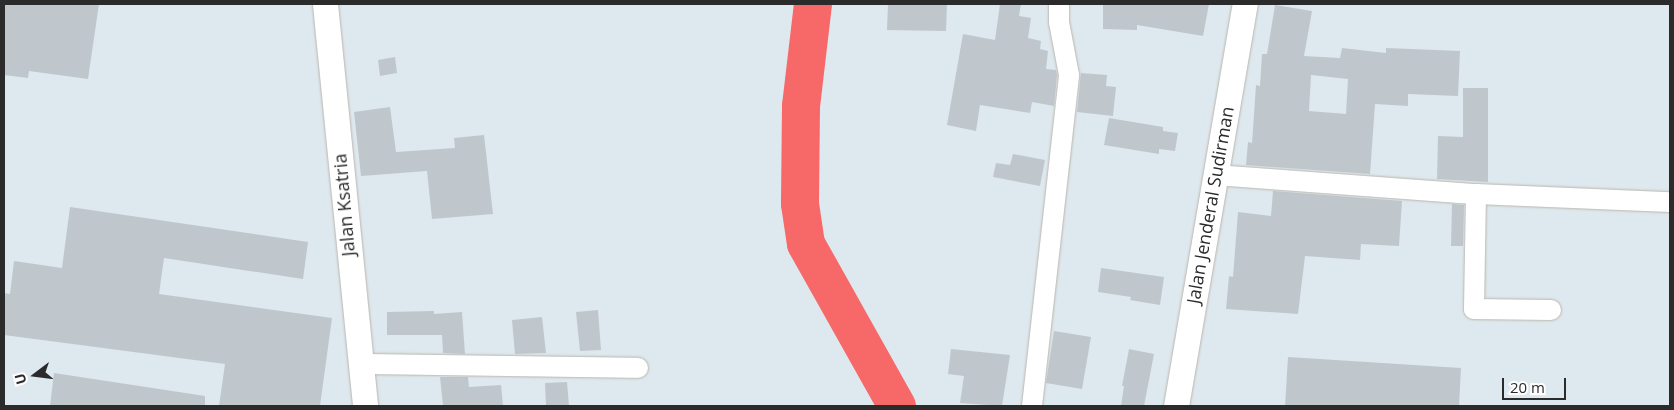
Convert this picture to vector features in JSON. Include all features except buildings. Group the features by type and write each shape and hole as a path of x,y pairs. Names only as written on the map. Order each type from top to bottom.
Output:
{"street":[{"name":"Jalan Ksatria","path":"325,4 364,406"},
{"path":"1032,406 1069,75 1059,22 1059,4"},
{"name":"Jalan Jenderal Sudirman","path":"1176,406 1245,4"},
{"path":"1215,175 1476,194 1670,202"},
{"path":"1476,194 1474,309 1551,310"},
{"path":"360,364 638,368"}],"waterway":[{"path":"813,4 801,106 800,204 806,244 897,406"}]}
